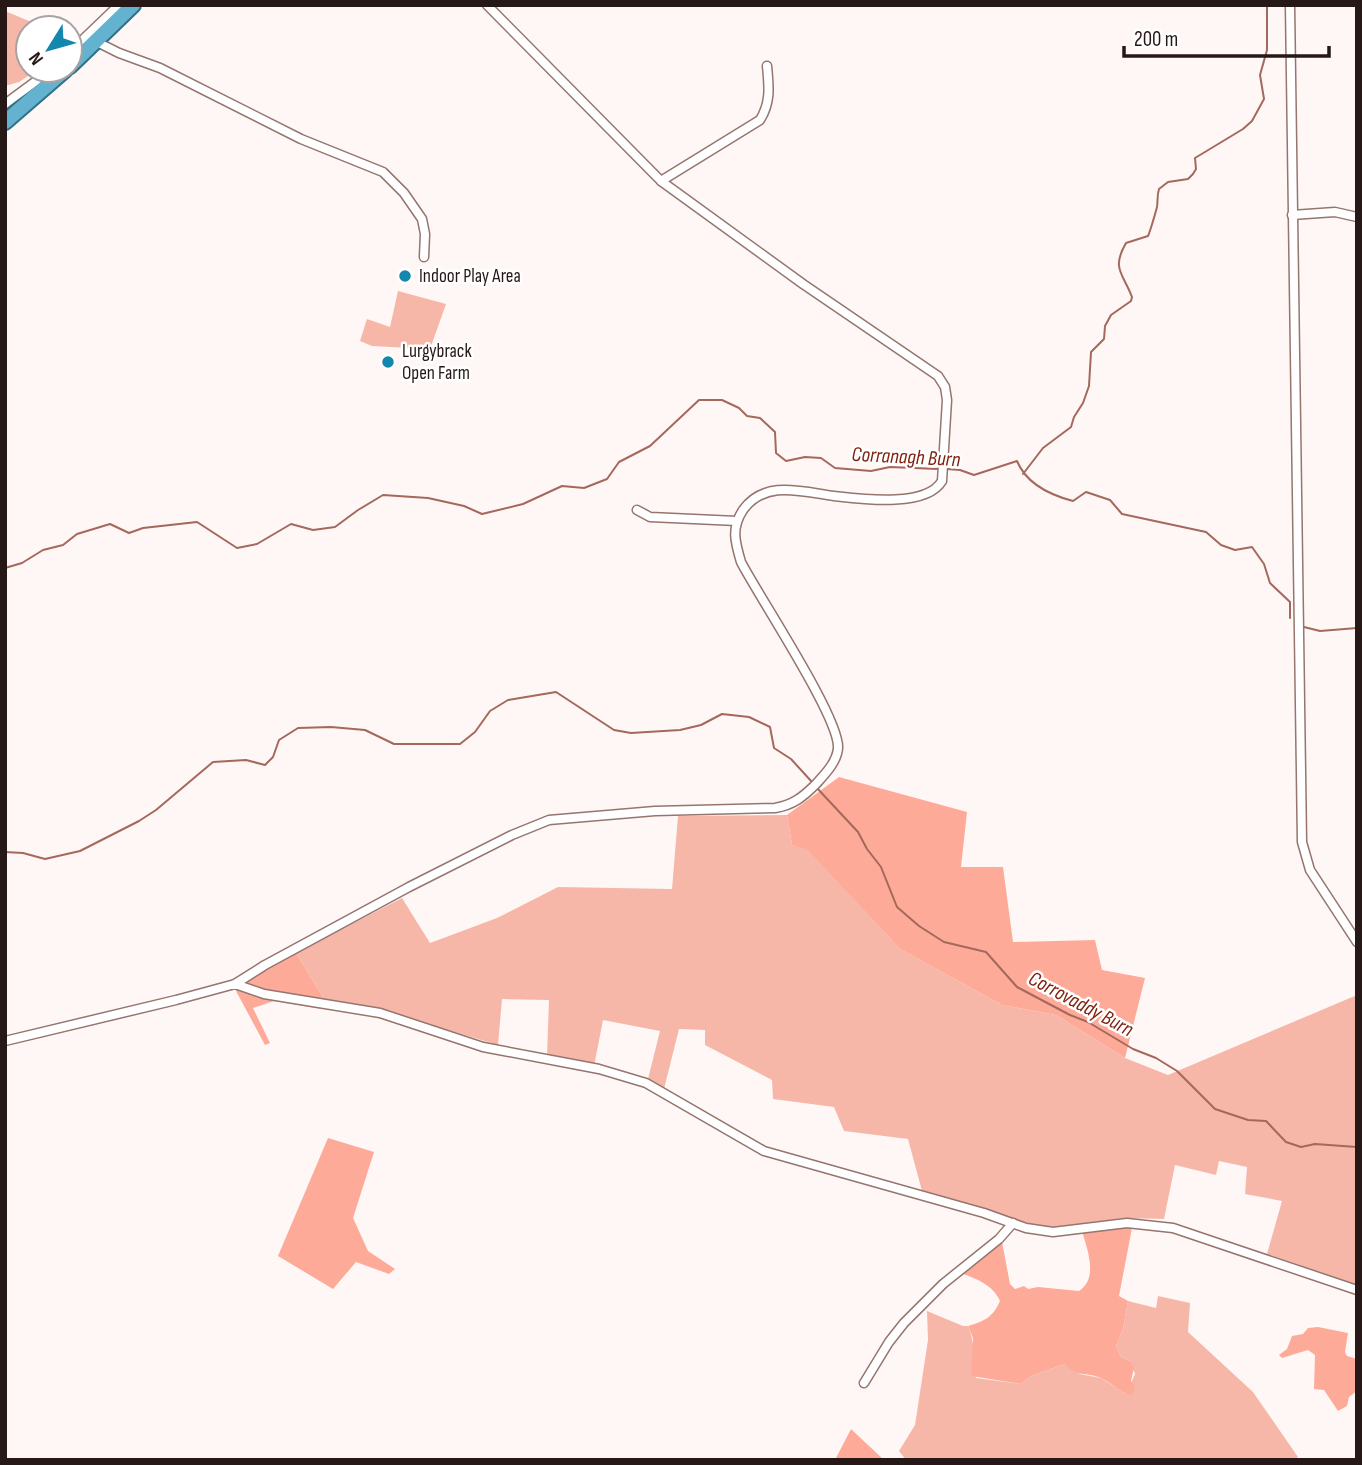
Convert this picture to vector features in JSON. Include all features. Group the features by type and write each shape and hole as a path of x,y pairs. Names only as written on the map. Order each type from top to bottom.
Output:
{"highway":[{"path":"84,52 133,5"},
{"path":"5,122 49,84"}],"street":[{"path":"84,39 119,5"},
{"path":"5,1041 235,984 409,887 512,835 549,820 655,811 775,808 793,803 810,789 821,779 835,758 837,738 824,707 741,562 734,530 748,504 772,491 786,489 860,498 904,499 933,492 942,478 947,400 945,387 934,372 793,277 661,181 487,5"},
{"path":"1290,5 1302,842 1310,870 1357,942"},
{"path":"95,41 160,68 301,139 383,172 404,193 422,219 425,234 424,257"},
{"path":"661,181 760,120 768,107 770,90 767,66"},
{"path":"5,104 32,84"},
{"path":"1292,215 1335,212 1357,217"},
{"path":"637,510 650,517 737,521"},
{"path":"235,984 264,994 380,1013 483,1046 599,1069 646,1083 764,1151 931,1197 1026,1228 1053,1232 1127,1223 1173,1228 1357,1290"},
{"path":"864,1383 904,1323 943,1284 999,1239 1013,1223"}],"shaded area":[{"path":"5,11 14,15 14,83 5,86"},
{"path":"398,291 446,304 430,349 372,346 360,341 367,319 390,327"},
{"path":"839,777 967,812 961,867 1003,867 1013,942 1095,940 1102,970 1145,978 1125,1058 1056,1015 1002,1005 900,949 807,849 792,845 787,815"},
{"path":"787,815 792,845 807,848 900,949 1002,1005 1056,1015 1125,1058 1168,1075 1357,995 1357,1285 1267,1254 1282,1201 1245,1194 1247,1167 1219,1161 1216,1175 1175,1165 1164,1219 1124,1218 1055,1227 1035,1225 922,1191 908,1139 844,1131 834,1107 773,1099 772,1080 705,1045 705,1030 679,1029 664,1089 648,1079 660,1031 603,1020 594,1066 547,1056 549,1000 502,999 498,1045 375,1008 321,999 321,994 296,953 402,898 430,943 497,918 558,887 672,889 678,816"},
{"path":"296,953 321,994 321,1009 274,1001 253,1008 270,1043 265,1045 236,991 245,981"},
{"path":"328,1138 374,1152 353,1218 368,1251 395,1269 389,1274 356,1262 333,1289 278,1256"},
{"path":"1132,1228 1119,1296 1128,1301 1123,1329 1116,1346 1121,1357 1130,1361 1134,1368 1131,1381 1135,1386 1132,1395 1096,1376 1077,1373 1065,1364 1031,1376 1021,1384 971,1376 973,1338 968,1326 988,1318 1000,1301 989,1287 961,1273 1002,1242 1010,1284 1015,1289 1024,1286 1028,1289 1038,1287 1079,1291 1089,1279 1090,1271 1089,1254 1082,1231"},
{"path":"1158,1296 1190,1303 1188,1332 1253,1392 1298,1457 1294,1460 906,1460 899,1451 915,1425 928,1340 927,1311 968,1326 976,1378 1021,1384 1031,1376 1065,1364 1080,1374 1101,1378 1126,1394 1135,1374 1130,1361 1121,1357 1116,1346 1123,1329 1128,1301 1156,1308"},
{"path":"1318,1327 1348,1333 1345,1352 1347,1356 1357,1359 1357,1391 1349,1397 1347,1406 1338,1411 1324,1390 1314,1389 1315,1355 1308,1350 1282,1358 1279,1355 1287,1349 1292,1336 1303,1334 1308,1328"},
{"path":"851,1429 884,1460 835,1460"}],"waterway":[{"path":"1023,474 1043,448 1071,427 1083,403 1089,386 1091,352 1104,339 1105,326 1111,315 1131,301 1132,297 1120,271 1119,259 1126,243 1148,236 1157,207 1159,189 1168,182 1188,179 1196,169 1195,158 1243,129 1252,121 1264,99 1260,75 1267,50 1267,5"},
{"name":"Corranagh Burn","path":"5,568 22,563 43,550 63,545 77,534 110,524 129,533 143,528 197,522 237,548 257,544 291,524 313,530 335,527 383,495 428,498 464,506 482,514 523,504 562,486 584,488 607,479 619,462 650,446 699,400 722,400 739,408 747,416 760,418 775,432 776,453 786,461 805,457 821,458 835,468 871,471 890,467 938,469"},
{"name":"Corranagh Burn","path":"947,469 974,475 1017,461 1033,482 1064,498 1073,501 1086,492 1110,500 1122,514 1206,532 1221,545 1235,550 1252,547 1264,564 1270,583 1290,602 1290,618"},
{"name":"Corranagh Burn","path":"1304,627 1320,631 1357,628"},
{"path":"5,852 23,853 45,859 80,851 156,810 213,762 246,760 265,765 273,757 279,740 298,728 365,730 394,744 460,744 475,732 490,711 508,700 556,692 614,730 631,733 680,730 701,725 722,714 749,717 770,727 774,748 791,759 812,782"},
{"name":"Corrovaddy Burn","path":"816,787 858,832 881,867 897,907 919,926 944,942 986,952 1017,987 1088,1022 1133,1049 1156,1058 1177,1071 1215,1109 1248,1120 1266,1121 1286,1142 1301,1147 1315,1144 1357,1147"}],"place":[{"name":"Indoor Play Area","path":"405,276"},
{"name":"Lurgybrack Open Farm","path":"388,362"}]}
